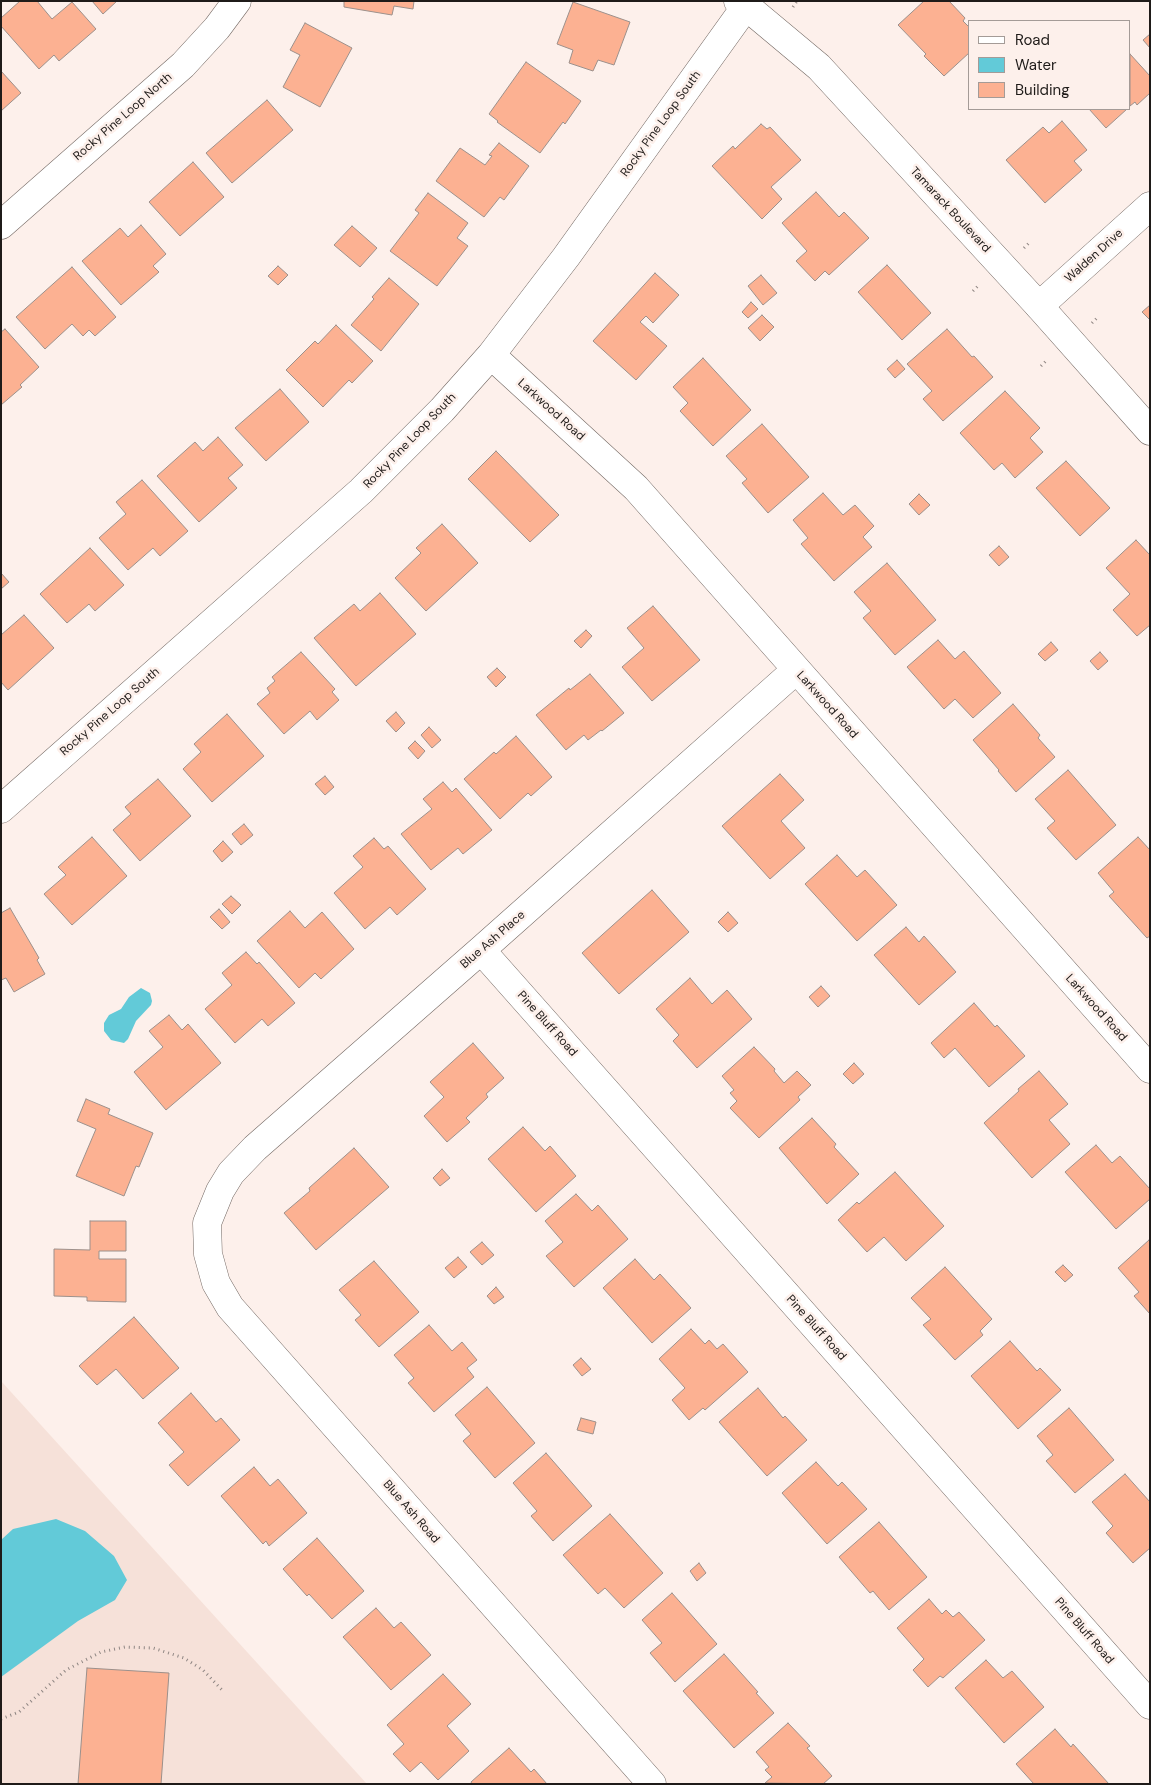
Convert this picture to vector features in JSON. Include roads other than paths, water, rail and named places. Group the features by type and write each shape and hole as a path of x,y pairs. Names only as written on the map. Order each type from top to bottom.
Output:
{"street":[{"name":"Rocky Pine Loop North","path":"1,225 183,65 217,28 237,1"},
{"name":"Tamarack Boulevard","path":"742,4 819,67 1039,306 1150,432"},
{"name":"Rocky Pine Loop South","path":"1,809 361,491 442,410 491,355 566,257 742,4"},
{"name":"Walden Drive","path":"1039,306 1150,206"},
{"name":"Larkwood Road","path":"491,355 636,488 1150,1069"},
{"name":"Blue Ash Place","path":"207,1223 224,1185 232,1173 255,1148 796,670"},
{"name":"Pine Bluff Road","path":"481,950 1150,1705"},
{"name":"Blue Ash Road","path":"207,1223 208,1254 216,1283 230,1307 652,1784"}],"water":[{"path":"141,988 150,993 151,1005 136,1021 128,1039 124,1043 111,1040 104,1031 104,1023 109,1015 121,1009 129,997"},
{"path":"56,1519 85,1531 114,1556 127,1580 115,1600 78,1621 1,1677 1,1540 13,1529"}]}
